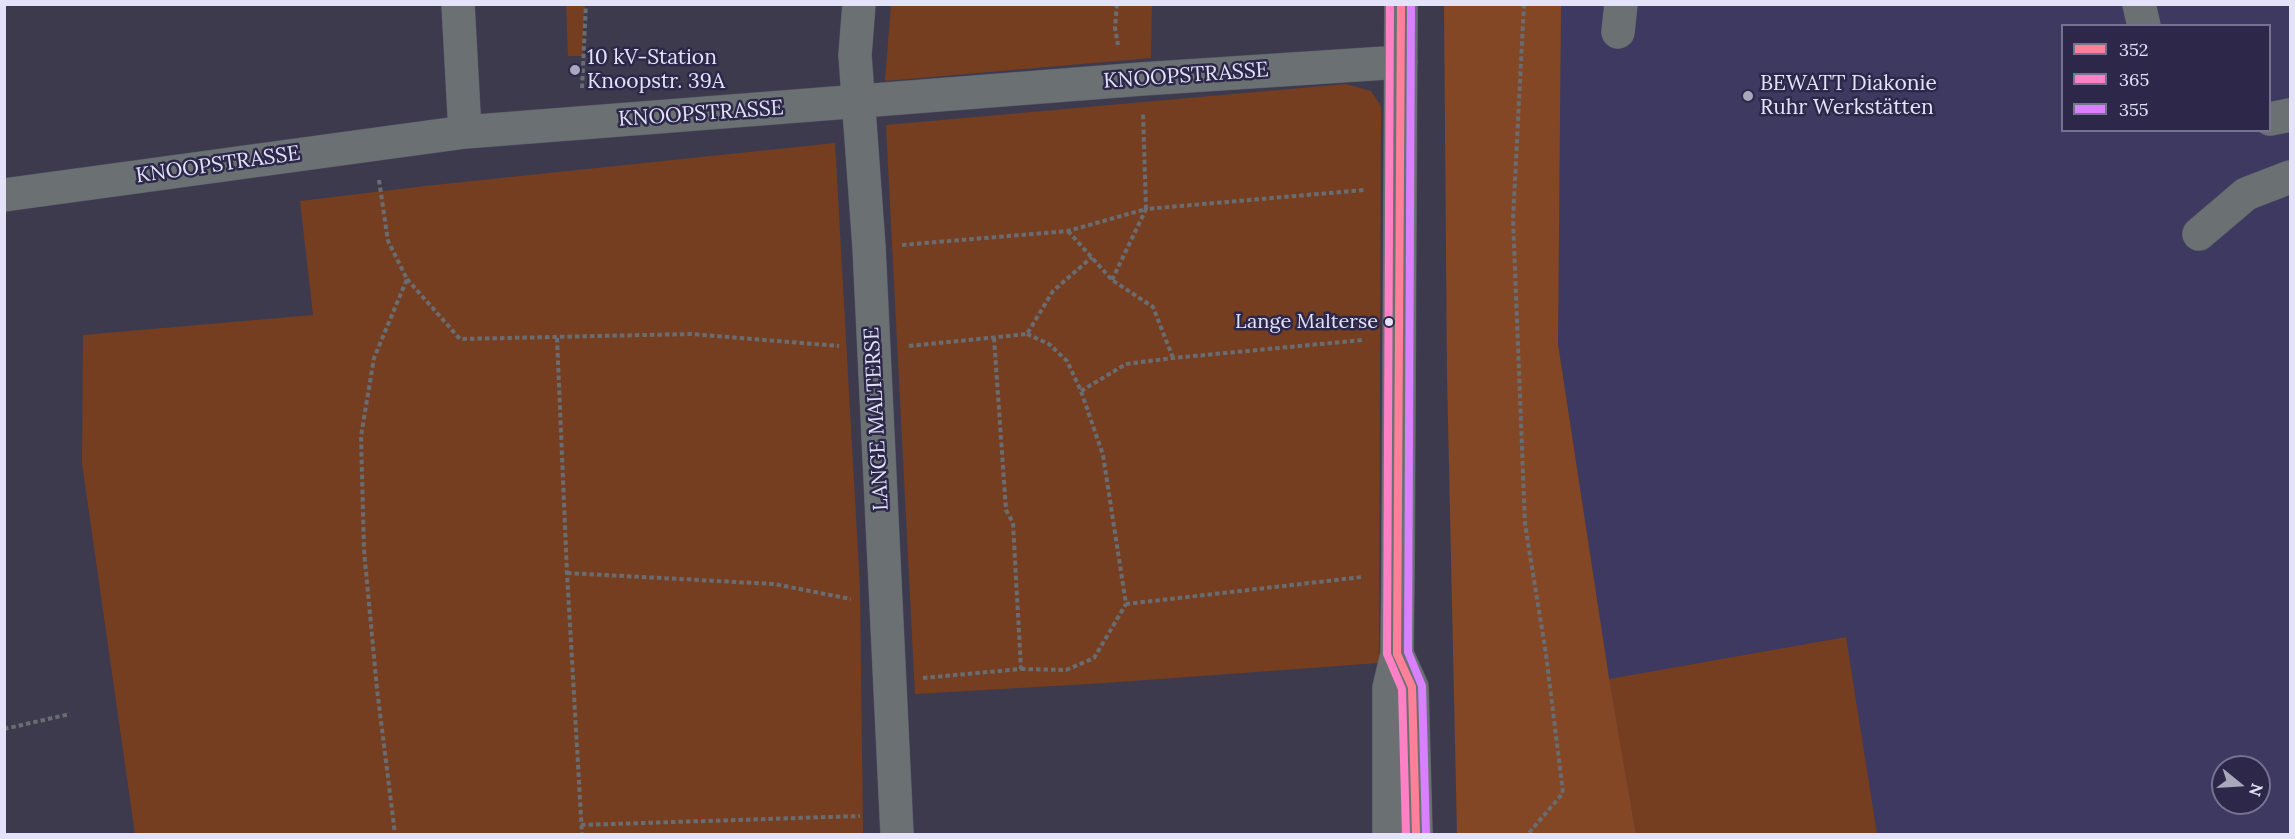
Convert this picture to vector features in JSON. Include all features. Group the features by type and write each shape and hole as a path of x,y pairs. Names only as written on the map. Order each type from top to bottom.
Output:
{"street":[{"path":"458,4 465,132"},
{"name":"LANGE MALTERSE","path":"859,4 855,55 869,247 897,824"},
{"path":"1389,834 1389,688 1397,654 1401,4"},
{"path":"2139,4 2144,24"},
{"name":"KNOOPSTRASSE","path":"4,195 465,132 1142,79 1401,62"},
{"path":"2271,119 2290,116"},
{"path":"2199,234 2246,194 2290,177"},
{"path":"1397,654 1412,687 1416,834"}],"path":[{"path":"581,123 586,4"},
{"path":"1524,4 1513,219 1525,524 1546,654 1563,792 1528,834"},
{"path":"1112,280 1146,209 1142,79"},
{"path":"377,143 380,188 388,241 406,279 460,339 691,334 874,349 1027,334 1049,344 1067,361 1081,391 1103,455 1126,604 1094,658 1066,670 1021,669 890,681"},
{"path":"869,247 1068,231 1146,209 1373,189 1401,190"},
{"path":"1068,231 1112,280 1153,307 1173,357"},
{"path":"1027,334 1053,291 1092,257"},
{"path":"395,834 377,688 364,550 361,436 374,358 406,279"},
{"path":"557,338 567,573 582,834"},
{"path":"994,338 1006,510 1013,523 1021,669"},
{"path":"1081,391 1126,364 1173,357 1364,340 1400,341"},
{"path":"567,573 774,584 887,606"},
{"path":"1126,604 1366,577"},
{"path":"4,729 70,714"},
{"path":"581,825 897,824"}],"shaded area":[{"path":"566,5 585,5 582,56 568,56"},
{"path":"891,5 1152,5 1151,58 885,81"},
{"path":"1444,5 1561,5 1558,344 1609,678 1636,834 1457,834 1447,375"},
{"path":"1561,5 2290,5 2290,834 1877,834 1846,637 1609,679 1558,344"},
{"path":"1346,84 1371,91 1381,106 1379,663 915,694 886,125"},
{"path":"835,143 860,589 863,834 135,834 82,463 83,335 313,315 300,201"},
{"path":"1846,637 1877,834 1636,834 1609,679"}],"transit line":[{"name":"365","path":"1390,4 1387,654 1402,689 1406,834"},
{"name":"352","path":"1401,4 1397,654 1412,687 1416,834"},
{"name":"355","path":"1411,4 1408,652 1422,686 1426,834"}],"place":[{"name":"10 kV-Station Knoopstr. 39A","path":"575,70"},
{"name":"BEWATT Diakonie Ruhr Werkstätten","path":"1748,96"},
{"name":"Lange Malterse","path":"1389,322"}]}
